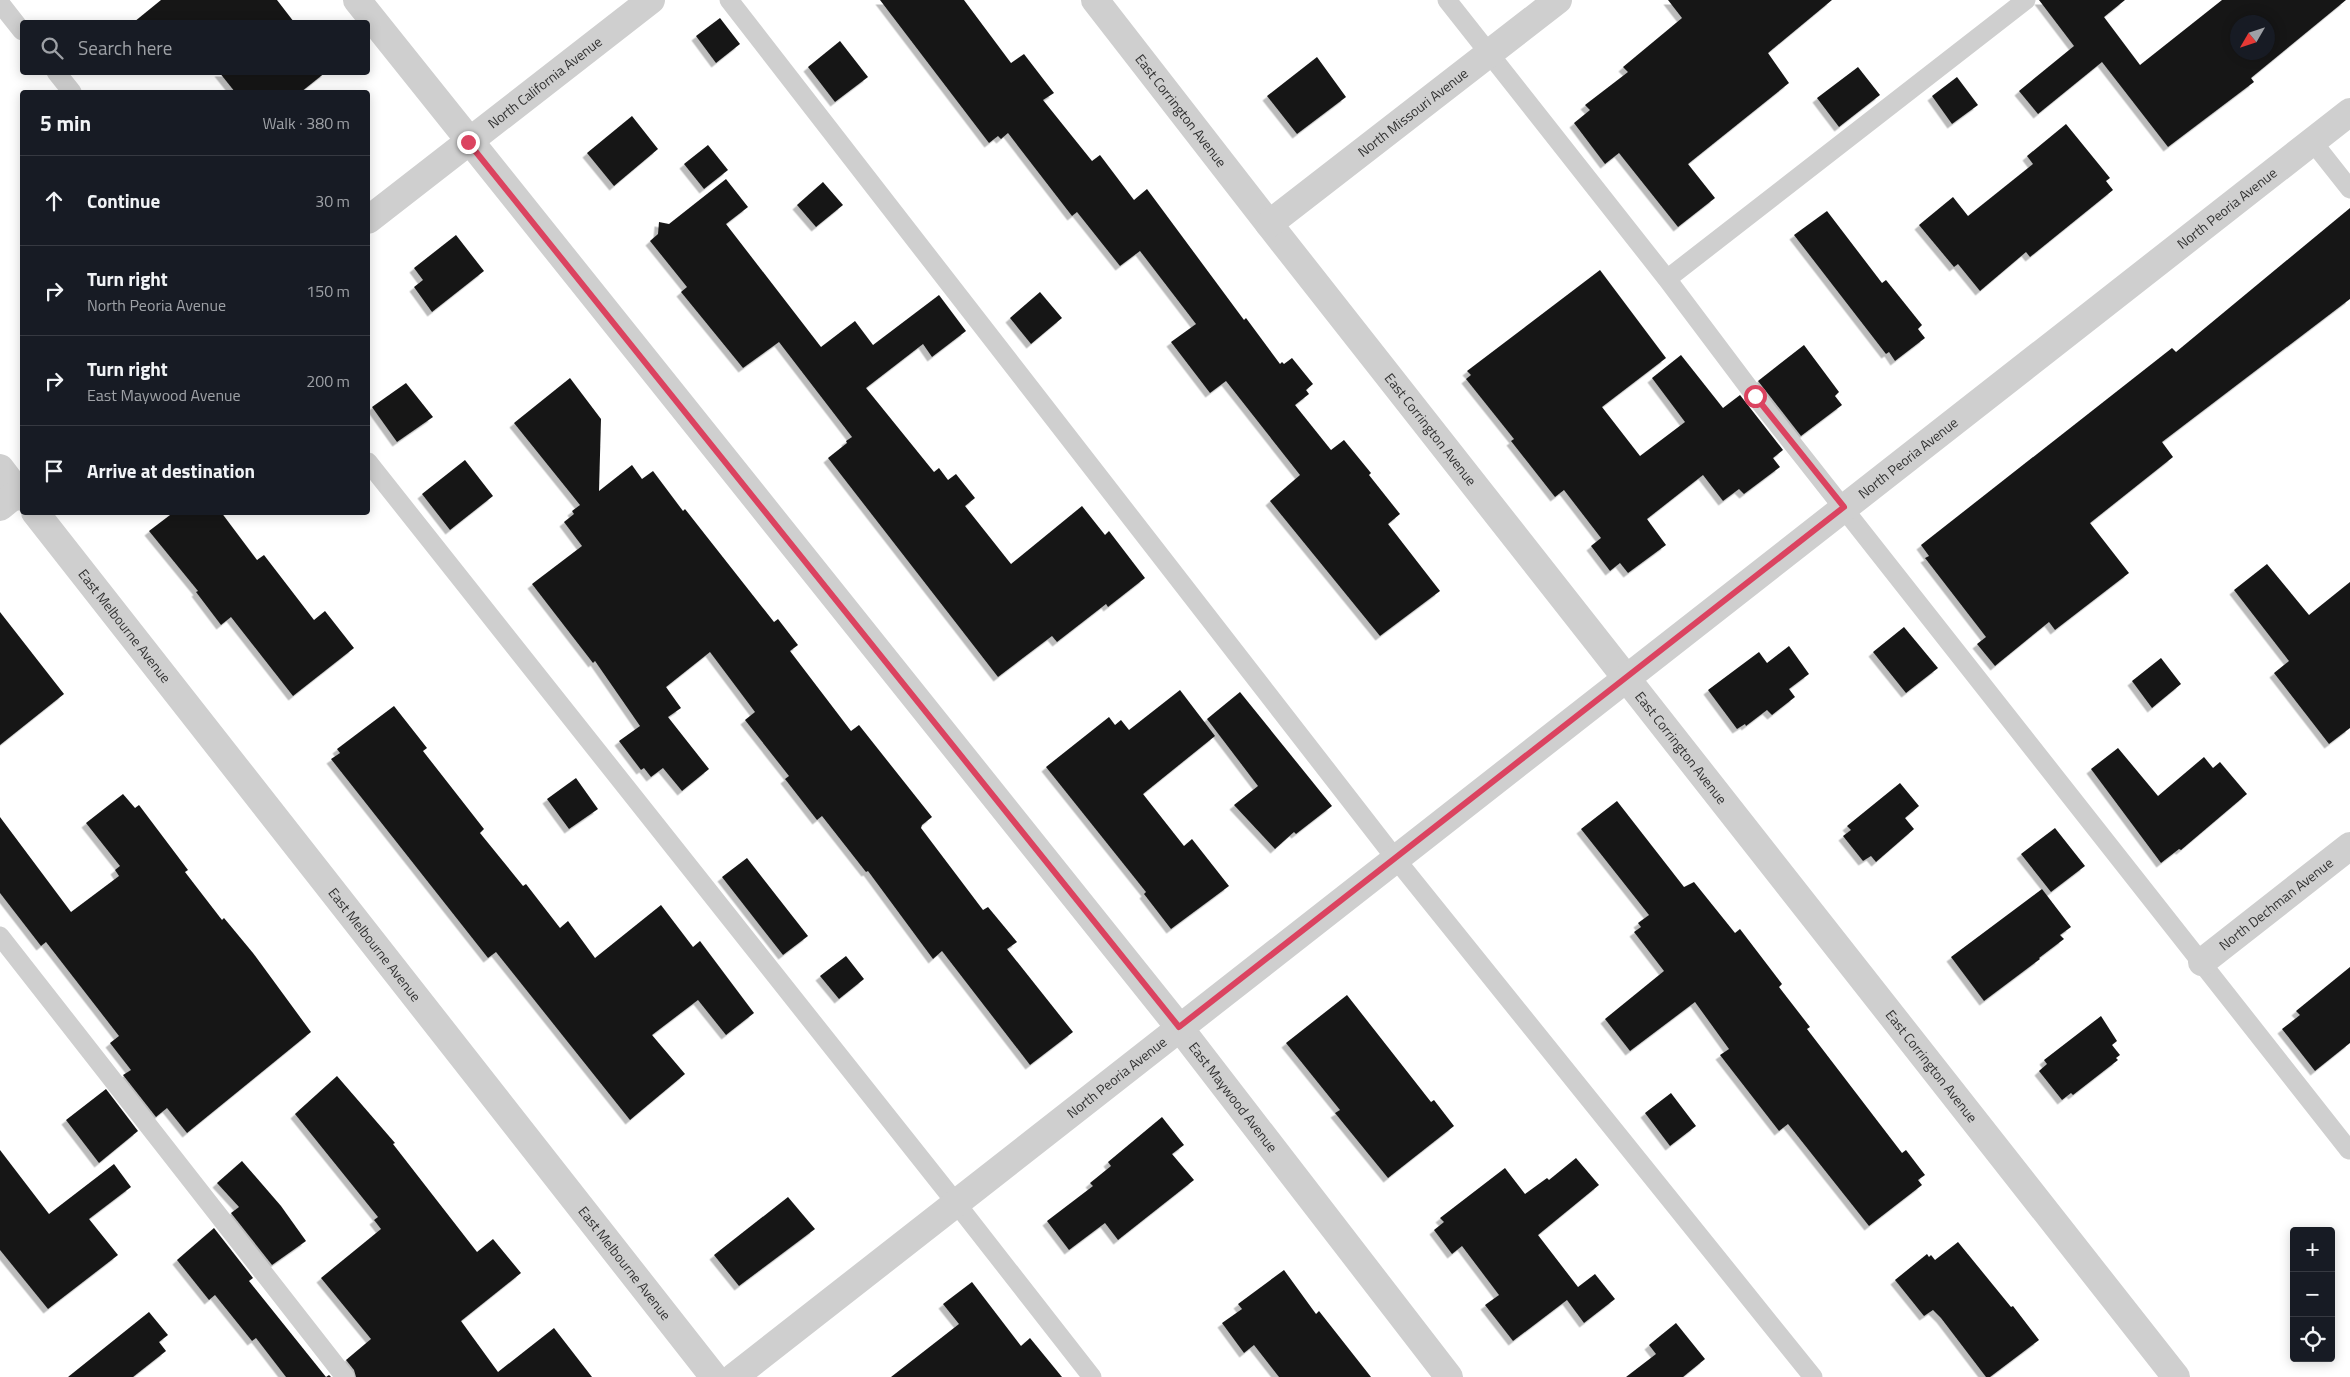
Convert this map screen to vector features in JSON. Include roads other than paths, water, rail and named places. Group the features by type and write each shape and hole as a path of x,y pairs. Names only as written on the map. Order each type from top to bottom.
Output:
{"street":[{"name":"East Maywood Avenue","path":"357,0 468,142 1179,1027 1450,1377"},
{"name":"North California Avenue","path":"370,218 651,0"},
{"name":"East Corrington Avenue","path":"1095,0 2176,1377"},
{"name":"North Missouri Avenue","path":"1269,224 1558,0"},
{"name":"North Peoria Avenue","path":"734,1377 2350,112"},
{"name":"East Melbourne Avenue","path":"0,468 20,499"},
{"name":"East Melbourne Avenue","path":"33,515 714,1377"},
{"name":"North Dechman Avenue","path":"2202,962 2350,846"}],"lane":[{"path":"729,0 1395,858 1813,1377"},
{"path":"1447,0 1667,279 1755,396 2349,1150"},
{"path":"1667,279 2026,0"},
{"path":"0,3 20,28"},
{"path":"58,75 70,90"},
{"path":"2312,141 2350,189"},
{"path":"370,465 1092,1377"},
{"path":"0,936 345,1377"}]}
